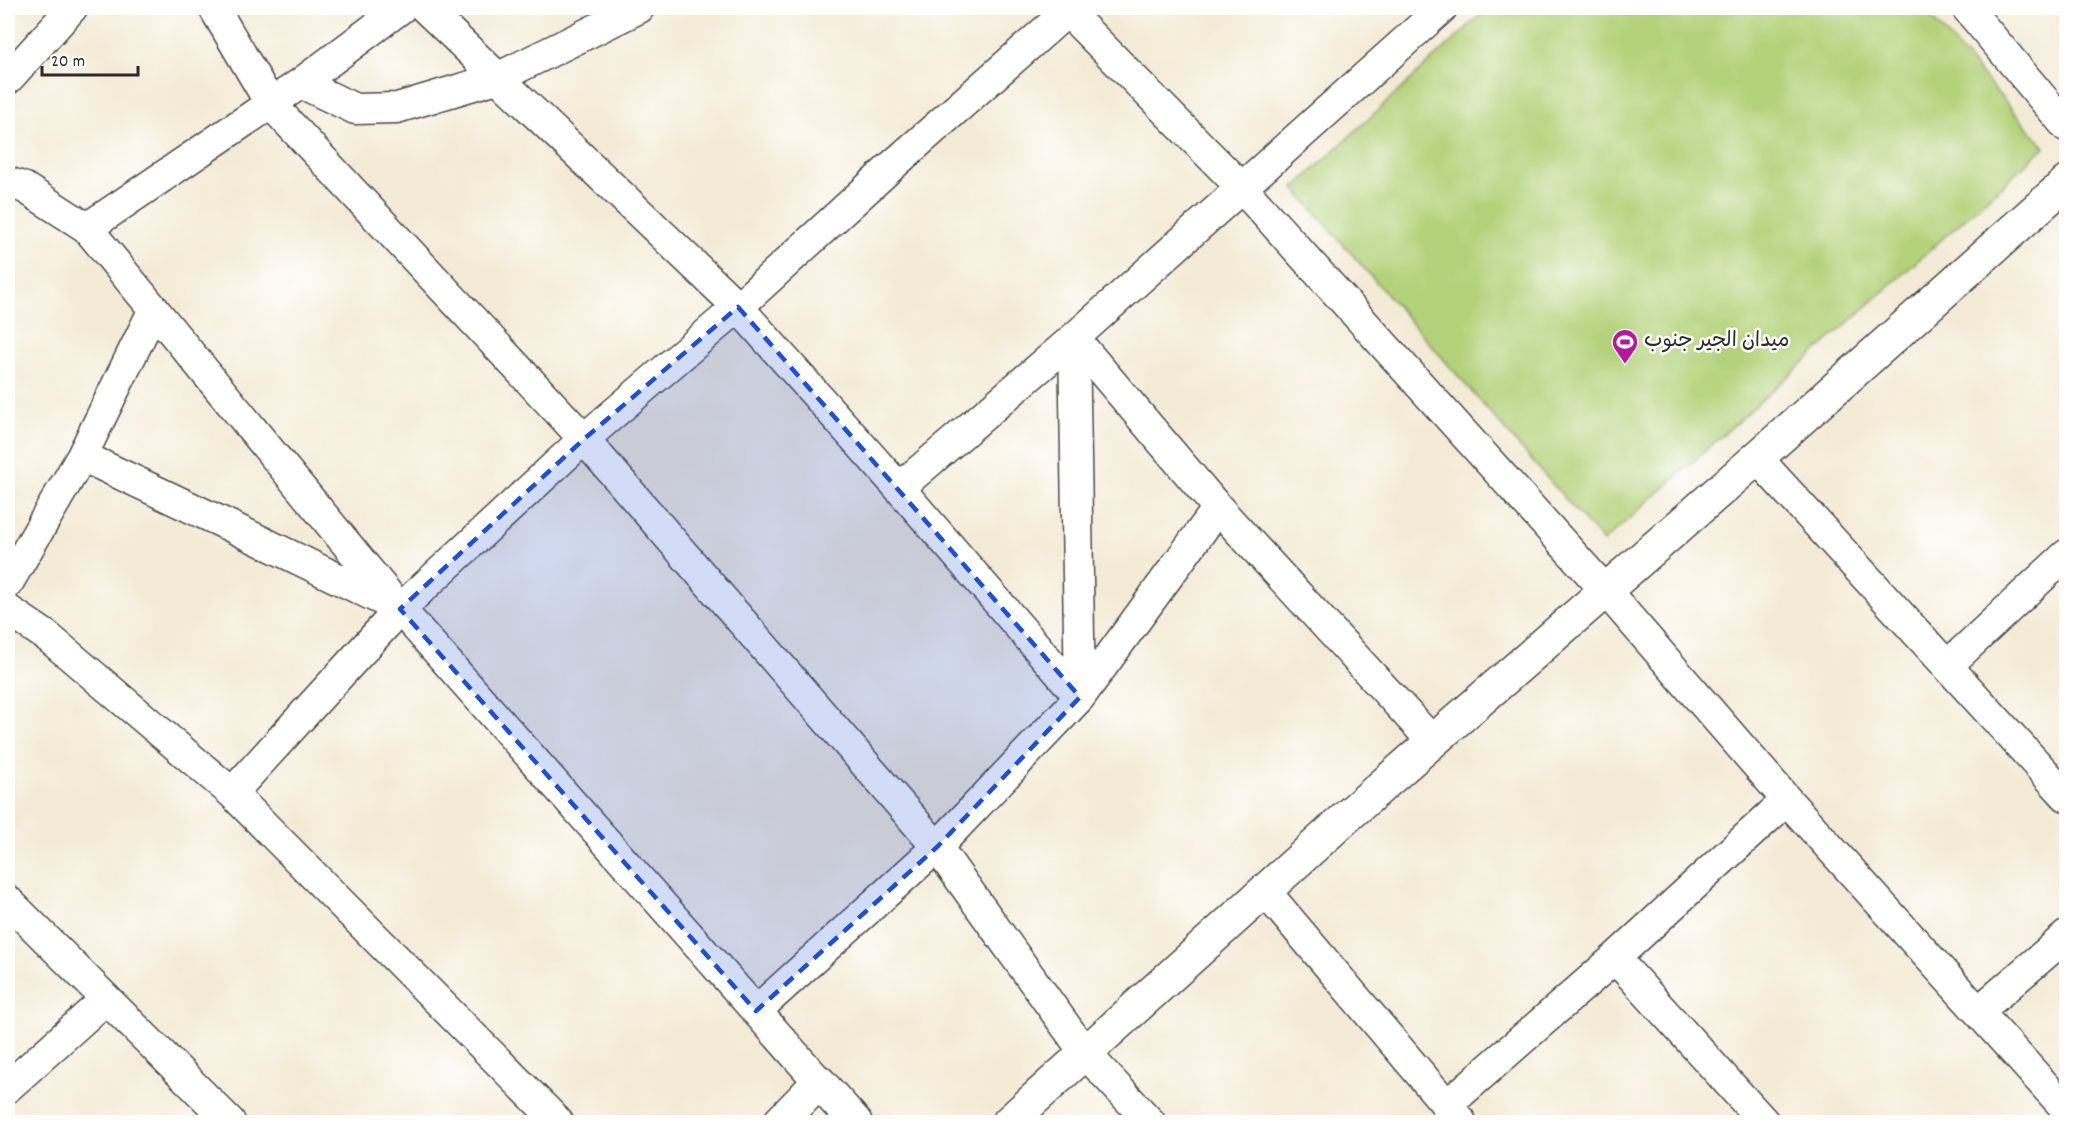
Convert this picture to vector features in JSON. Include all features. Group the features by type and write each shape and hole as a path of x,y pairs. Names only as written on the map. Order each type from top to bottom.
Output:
{"street":[{"path":"8,79 72,8"},
{"path":"214,8 270,103 584,439 937,847 1085,1053 1150,1122"},
{"path":"87,228 301,83 401,8"},
{"path":"425,8 738,307 1080,697"},
{"path":"301,83 355,109 397,108 497,78 639,8"},
{"path":"899,488 1074,338 1442,8"},
{"path":"1967,8 2067,126"},
{"path":"232,793 400,609 584,439 738,307 1068,9 1242,189 1606,591 1788,800 2067,1109"},
{"path":"8,182 25,188 87,228 400,609 855,1122"},
{"path":"1009,1122 1352,812 1606,591 2067,183"},
{"path":"8,583 82,456 154,309"},
{"path":"1074,338 1218,508 1433,742"},
{"path":"1074,338 1080,697"},
{"path":"82,456 400,609"},
{"path":"1757,458 2067,796"},
{"path":"756,1011 937,847 1080,697 1218,508"},
{"path":"1948,665 2067,555"},
{"path":"8,610 48,637 232,793 558,1122"},
{"path":"1265,891 1454,1114 1616,958 1788,800"},
{"path":"8,901 230,1122"},
{"path":"1979,1011 2067,936"},
{"path":"1616,958 1764,1122"},
{"path":"8,1087 106,999"},
{"path":"780,1122 819,1082"}],"highlighted area":[{"path":"738,307 1080,697 937,847 756,1011 400,609 584,439"}],"green space":[{"name":"ميدان الجير جنوب","path":"1488,8 1923,8 2045,147 1603,542 1294,188"}],"place":[{"name":"ميدان الجير جنوب","path":"1625,365"}]}
